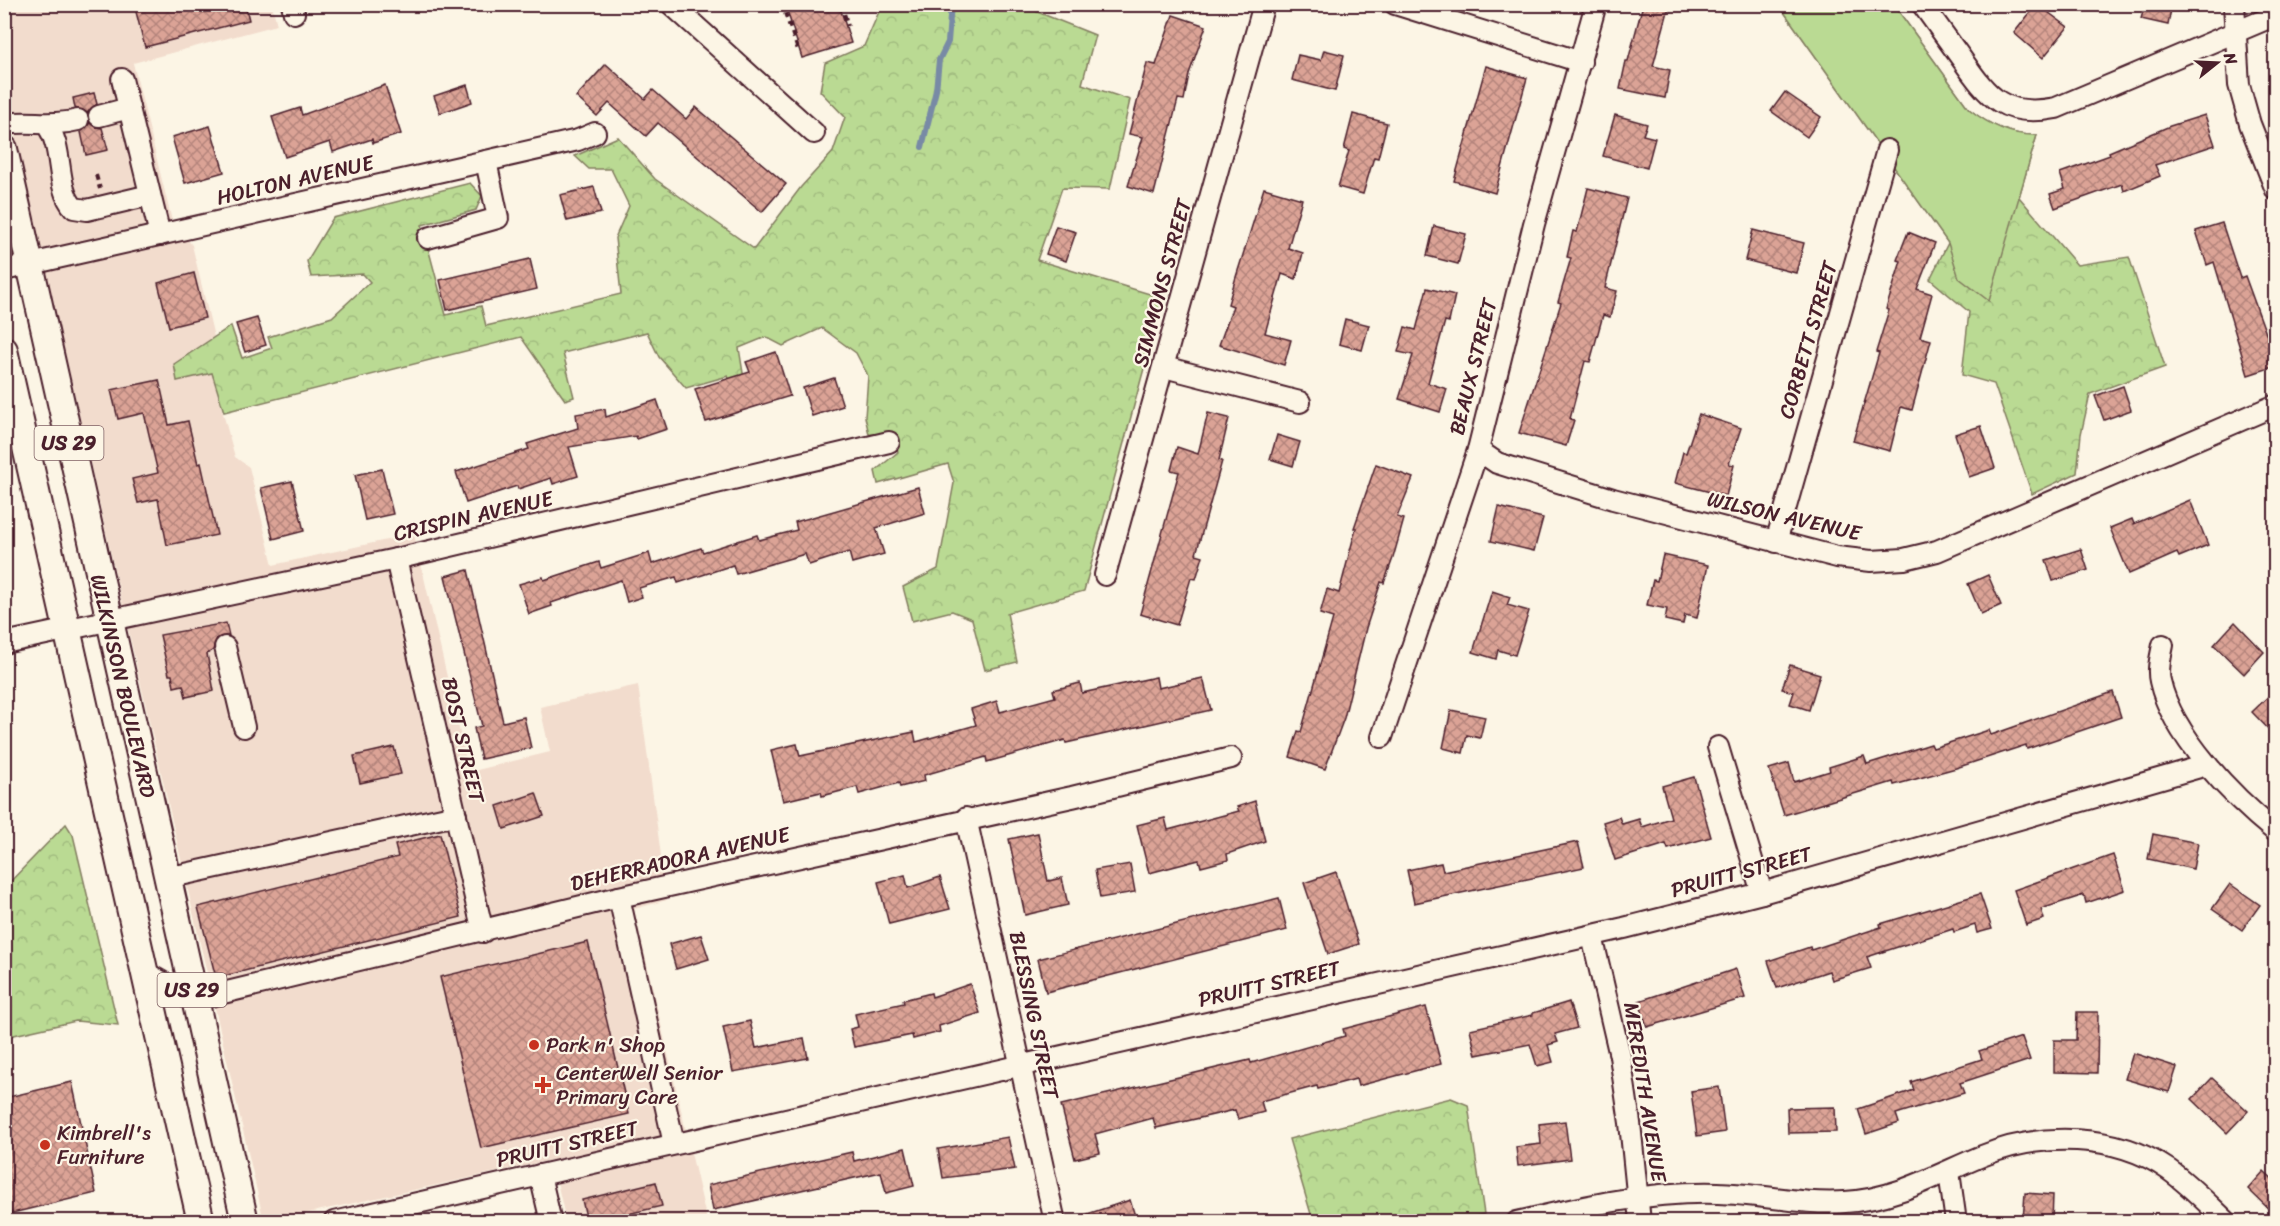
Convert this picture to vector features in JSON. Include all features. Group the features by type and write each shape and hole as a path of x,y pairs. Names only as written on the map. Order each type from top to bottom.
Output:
{"main road":[{"name":"WILKINSON BOULEVARD","path":"4,149 245,1221"},
{"name":"WILKINSON BOULEVARD","path":"4,350 146,973 206,1217"}],"street":[{"path":"671,4 814,133"},
{"name":"SIMMONS STREET","path":"1105,575 1264,4"},
{"path":"1395,4 1581,62"},
{"name":"BEAUX STREET","path":"1382,738 1478,450 1534,225 1596,4"},
{"path":"1922,4 1983,89 2000,104 2017,110 2036,111 2056,108 2276,15"},
{"path":"2234,4 2239,85 2250,124 2276,190"},
{"path":"122,79 160,235"},
{"path":"99,116 129,108"},
{"path":"4,124 30,121 59,125 78,120"},
{"path":"45,124 54,138 67,196 74,208 87,210 150,195"},
{"name":"HOLTON AVENUE","path":"4,270 578,140 595,133"},
{"name":"CORBETT STREET","path":"1776,542 1887,150"},
{"path":"428,238 498,218 486,161"},
{"path":"1164,367 1300,402"},
{"name":"WILSON AVENUE","path":"1478,450 1497,463 1613,499 1837,557 1871,561 1904,559 1937,551 2276,405"},
{"name":"CRISPIN AVENUE","path":"4,643 396,559 889,442"},
{"name":"BOST STREET","path":"396,559 483,932"},
{"path":"2163,645 2158,671 2166,700 2207,765 2239,801 2276,832"},
{"path":"225,647 244,727"},
{"path":"1718,747 1762,893"},
{"name":"DEHERRADORA AVENUE","path":"194,1000 483,932 619,897 966,818 1072,797 1231,758"},
{"name":"PRUITT STREET","path":"334,1221 1592,936 1762,893 2207,765"},
{"path":"167,878 456,815"},
{"name":"BLESSING STREET","path":"966,818 1055,1221"},
{"path":"619,897 674,1144"},
{"name":"MEREDITH AVENUE","path":"1592,936 1620,1056 1630,1123 1640,1221"},
{"path":"146,973 194,1000"},
{"path":"1517,1221 1638,1197 1721,1193 1803,1203 1846,1202 1908,1190 2013,1145 2041,1141 2080,1140 2123,1149 2167,1168 2227,1221"},
{"path":"1949,1172 1956,1221"},
{"path":"540,1175 551,1221"}],"path":[{"path":"788,4 784,10 798,50"},
{"path":"841,4 848,26"}],"shaded area":[{"path":"4,5 272,5 277,25 133,63 172,221 192,245 214,337 174,364 177,380 212,373 235,457 249,467 273,565 414,534 469,772 550,752 540,707 638,685 667,900 634,909 707,1221 566,1221 552,1160 276,1220 262,1213 5,92"}],"green space":[{"path":"882,5 1020,5 1095,35 1082,84 1130,100 1110,189 1062,188 1037,260 1163,298 1084,591 1007,613 1017,662 985,670 972,619 952,611 912,621 903,587 938,569 954,483 948,464 878,484 875,471 898,452 894,435 869,434 865,417 868,376 856,353 822,328 783,346 766,337 739,348 748,404 738,407 728,376 686,388 659,357 647,332 563,353 574,397 565,400 521,337 224,412 212,373 177,381 174,364 231,326 242,358 272,348 268,337 332,317 370,282 363,274 311,277 307,261 333,218 470,183 482,196 476,210 422,225 446,315 481,306 486,326 621,294 615,238 629,206 611,169 589,169 575,156 618,137 655,179 754,249 801,187 833,152 845,117 820,91 825,63 864,46"},
{"path":"1779,5 1894,5 1969,109 1984,120 2001,128 2018,134 2037,135 2019,197 2077,265 2129,257 2165,367 2090,394 2081,434 2077,473 2032,494 1994,384 1962,375 1969,312 1930,279 1948,243"},
{"path":"1779,5 1894,5 1969,109 1984,120 2001,128 2018,134 2037,135 1989,301 1959,278 1948,243"},
{"path":"66,824 73,835 118,1025 76,1021 5,1037 5,887"},
{"path":"1451,1098 1468,1105 1484,1214 1453,1222 1313,1221 1289,1139"}],"building":[{"path":"134,4 245,4 249,20 145,47"},
{"path":"785,4 839,4 851,43 802,58"},
{"path":"1643,4 1670,4 1653,66 1670,70 1665,98 1620,89"},
{"path":"2037,4 2068,27 2043,58 2014,33"},
{"path":"2145,4 2172,4 2168,25 2141,19"},
{"path":"1173,15 1206,26 1189,74 1184,100 1178,99 1154,194 1128,186 1143,137 1129,134 1147,63 1156,65"},
{"path":"1324,50 1344,55 1335,91 1292,80 1298,55 1321,60"},
{"path":"606,64 645,99 653,90 686,119 696,107 786,184 762,212 658,123 646,136 609,103 597,116 576,97"},
{"path":"1486,66 1527,78 1495,193 1454,181"},
{"path":"385,85 401,134 373,143 372,139 333,152 330,142 285,157 272,117 300,108 302,115"},
{"path":"467,85 472,102 440,113 434,96"},
{"path":"1785,92 1821,117 1807,137 1771,111"},
{"path":"94,93 97,104 87,113 75,108 73,98"},
{"path":"1353,114 1387,123 1378,158 1374,157 1363,194 1338,187 1349,151 1344,149"},
{"path":"1615,115 1647,124 1643,135 1655,138 1647,168 1603,156"},
{"path":"2205,115 2215,145 2155,165 2160,176 2124,191 2122,184 2055,208 2050,194 2065,189 2060,173 2110,155 2109,152 2170,126"},
{"path":"90,123 102,128 108,150 86,155 81,132"},
{"path":"210,126 224,172 185,183 172,137"},
{"path":"594,187 601,213 567,221 560,195"},
{"path":"1264,188 1302,199 1288,248 1303,253 1296,279 1282,274 1265,333 1291,340 1284,365 1219,345 1233,306 1228,304"},
{"path":"1588,188 1627,198 1605,288 1617,291 1610,317 1603,315 1590,362 1585,361 1570,419 1574,420 1566,446 1519,433 1561,303 1558,302 1571,258 1567,257 1573,231 1577,232"},
{"path":"2222,223 2240,278 2245,276 2276,361 2276,366 2248,375 2214,262 2207,265 2196,231"},
{"path":"1056,226 1076,232 1066,261 1046,254"},
{"path":"1434,226 1466,234 1458,264 1427,256"},
{"path":"1753,230 1804,243 1796,273 1745,260"},
{"path":"1908,232 1935,243 1917,289 1932,294 1920,337 1931,340 1912,410 1901,407 1890,451 1853,441 1879,353 1876,352 1889,310 1886,309 1901,261 1897,260"},
{"path":"530,259 537,289 447,310 440,280"},
{"path":"194,273 205,318 169,327 158,283"},
{"path":"1427,288 1455,295 1449,322 1445,321 1428,383 1447,389 1440,412 1399,399 1413,355 1398,352 1405,327 1416,330"},
{"path":"257,318 266,345 245,352 236,324"},
{"path":"1345,319 1369,325 1362,350 1339,344"},
{"path":"776,352 790,396 706,422 695,389 750,372 746,362"},
{"path":"834,378 843,406 812,416 803,388"},
{"path":"159,380 169,425 188,421 198,464 201,463 217,535 167,545 158,499 138,503 132,479 158,473 144,413 118,419 111,390"},
{"path":"2123,386 2131,410 2104,420 2095,396"},
{"path":"657,400 667,429 637,439 636,436 569,447 578,476 553,484 551,478 518,489 517,486 466,503 456,472 529,449 527,444 578,428 576,414 605,409 606,417"},
{"path":"1208,413 1229,418 1219,460 1222,461 1196,554 1203,556 1196,579 1191,578 1177,625 1140,614 1179,472 1171,470 1177,447 1198,454"},
{"path":"1699,414 1741,428 1729,464 1734,465 1726,496 1675,483 1683,452 1686,453"},
{"path":"1981,426 1995,468 1969,477 1955,434"},
{"path":"1277,435 1300,442 1293,466 1270,459"},
{"path":"1376,464 1413,478 1397,517 1404,519 1393,558 1384,583 1381,582 1366,628 1344,718 1325,769 1290,757 1298,731 1301,732 1333,618 1320,614 1327,589 1339,593 1356,528 1354,528"},
{"path":"382,469 393,514 365,520 355,475"},
{"path":"292,481 304,531 273,539 261,488"},
{"path":"918,487 925,513 876,528 884,554 852,563 849,552 809,565 805,554 736,574 733,565 678,583 676,577 639,588 642,597 627,602 621,580 551,603 552,606 529,614 519,584 543,577 544,580 599,562 601,568 649,553 652,564 701,548 703,552 757,535 759,540 797,530 795,522"},
{"path":"2190,500 2208,545 2179,557 2177,553 2129,574 2110,528 2132,519 2134,524"},
{"path":"1499,507 1543,518 1534,551 1491,541"},
{"path":"2081,549 2088,570 2053,581 2046,560"},
{"path":"1663,555 1708,565 1697,618 1685,615 1683,624 1665,620 1667,609 1647,605 1653,580 1657,581"},
{"path":"468,570 503,722 524,717 531,748 481,759 474,728 482,726 445,576"},
{"path":"1988,575 2001,605 1981,614 1968,584"},
{"path":"1492,591 1510,597 1507,605 1529,611 1515,655 1498,650 1496,659 1473,652"},
{"path":"2235,622 2264,652 2244,674 2214,645"},
{"path":"226,623 229,636 217,638 213,650 207,654 214,691 186,697 183,685 174,687 160,635"},
{"path":"1790,665 1820,674 1809,710 1790,704 1794,692 1782,689"},
{"path":"1156,677 1158,688 1203,678 1211,710 1066,743 1065,740 987,762 986,757 924,775 925,781 900,787 899,783 859,794 857,787 822,796 821,792 783,801 771,750 797,744 800,756 914,732 916,742 976,725 971,709 997,701 1000,712 1055,697 1053,690 1080,683 1082,693"},
{"path":"2276,689 2276,737 2252,712"},
{"path":"2113,692 2121,717 2027,749 2026,745 1956,768 1894,785 1893,782 1784,815 1769,769 1789,763 1794,782 1830,771 1829,767 1864,756 1867,764 1931,744 1933,748 1989,730 1991,735"},
{"path":"1451,710 1485,717 1480,738 1467,735 1463,753 1443,748"},
{"path":"394,747 401,774 360,783 354,756"},
{"path":"1694,777 1711,837 1668,849 1666,844 1615,860 1603,822 1619,817 1622,824 1639,819 1642,827 1671,818 1662,786"},
{"path":"536,793 544,816 504,829 497,806"},
{"path":"1255,801 1265,841 1227,854 1228,860 1201,867 1199,860 1149,873 1137,825 1165,818 1168,830 1239,811 1237,807"},
{"path":"1038,833 1048,881 1062,878 1068,905 1025,915 1009,839"},
{"path":"440,834 461,917 216,978 198,907 398,857 395,845"},
{"path":"2153,834 2198,843 2193,869 2148,859"},
{"path":"1578,842 1584,867 1414,903 1407,870 1441,863 1443,871"},
{"path":"2113,855 2125,890 2086,903 2084,895 2041,909 2044,919 2026,925 2014,890"},
{"path":"1130,864 1135,892 1100,898 1095,870"},
{"path":"1336,872 1359,944 1328,954 1304,883"},
{"path":"905,875 908,888 940,877 950,909 889,924 878,882"},
{"path":"2230,884 2260,905 2242,930 2212,909"},
{"path":"1980,894 1992,929 1977,933 1975,925 1954,932 1953,929 1867,957 1871,968 1832,980 1829,971 1777,988 1768,961 1810,947 1811,950 1881,927 1880,924"},
{"path":"1279,898 1287,930 1046,992 1038,959"},
{"path":"701,935 709,959 676,969 669,944"},
{"name":"Park n' Shop","path":"588,942 629,1114 481,1148 440,977"},
{"path":"1736,969 1745,998 1647,1027 1639,1001"},
{"path":"970,984 980,1013 939,1026 940,1032 913,1039 912,1035 854,1047 850,1029 858,1027 855,1014 904,1003 903,1000 931,993 932,997"},
{"path":"1569,1002 1577,1028 1555,1034 1558,1042 1548,1045 1553,1062 1537,1066 1530,1044 1476,1055 1470,1029 1533,1015 1533,1013"},
{"path":"1426,1007 1441,1064 1358,1086 1356,1079 1318,1089 1317,1086 1261,1101 1264,1112 1238,1119 1235,1110 1156,1128 1153,1118 1095,1134 1100,1153 1075,1159 1061,1105 1250,1060 1251,1063 1345,1036 1343,1029"},
{"path":"2077,1012 2098,1012 2097,1073 2054,1072 2054,1040 2076,1040"},
{"path":"750,1021 756,1048 804,1038 808,1058 733,1072 723,1027"},
{"path":"2022,1037 2030,1060 1960,1083 1964,1093 1896,1114 1899,1123 1866,1134 1858,1109 1914,1090 1911,1082 1982,1059 1979,1051"},
{"path":"2133,1053 2177,1067 2169,1092 2125,1079"},
{"path":"2212,1078 2248,1111 2227,1133 2192,1099"},
{"name":"Kimbrell's Furniture","path":"72,1082 96,1193 4,1215 4,1098"},
{"path":"1719,1087 1725,1132 1697,1136 1691,1091"},
{"path":"1835,1107 1836,1132 1788,1133 1787,1108"},
{"path":"1565,1121 1570,1159 1518,1166 1516,1147 1541,1144 1539,1124"},
{"path":"1008,1137 1015,1169 943,1178 938,1149"},
{"path":"905,1148 914,1186 886,1193 881,1172 713,1210 708,1185 852,1152 854,1161"},
{"path":"2264,1171 2276,1182 2276,1216 2248,1189"},
{"path":"656,1182 662,1206 598,1221 587,1221 582,1200"},
{"path":"2025,1193 2053,1195 2052,1221 2023,1221"},
{"path":"1130,1200 1135,1216 1119,1221 1075,1221 1075,1218"}],"waterway":[{"path":"922,147 936,90 939,60 948,42 951,4"}],"place":[{"name":"Park n' Shop","path":"534,1045"},
{"name":"CenterWell Senior Primary Care","path":"543,1085"},
{"name":"Kimbrell's Furniture","path":"45,1145"}]}
